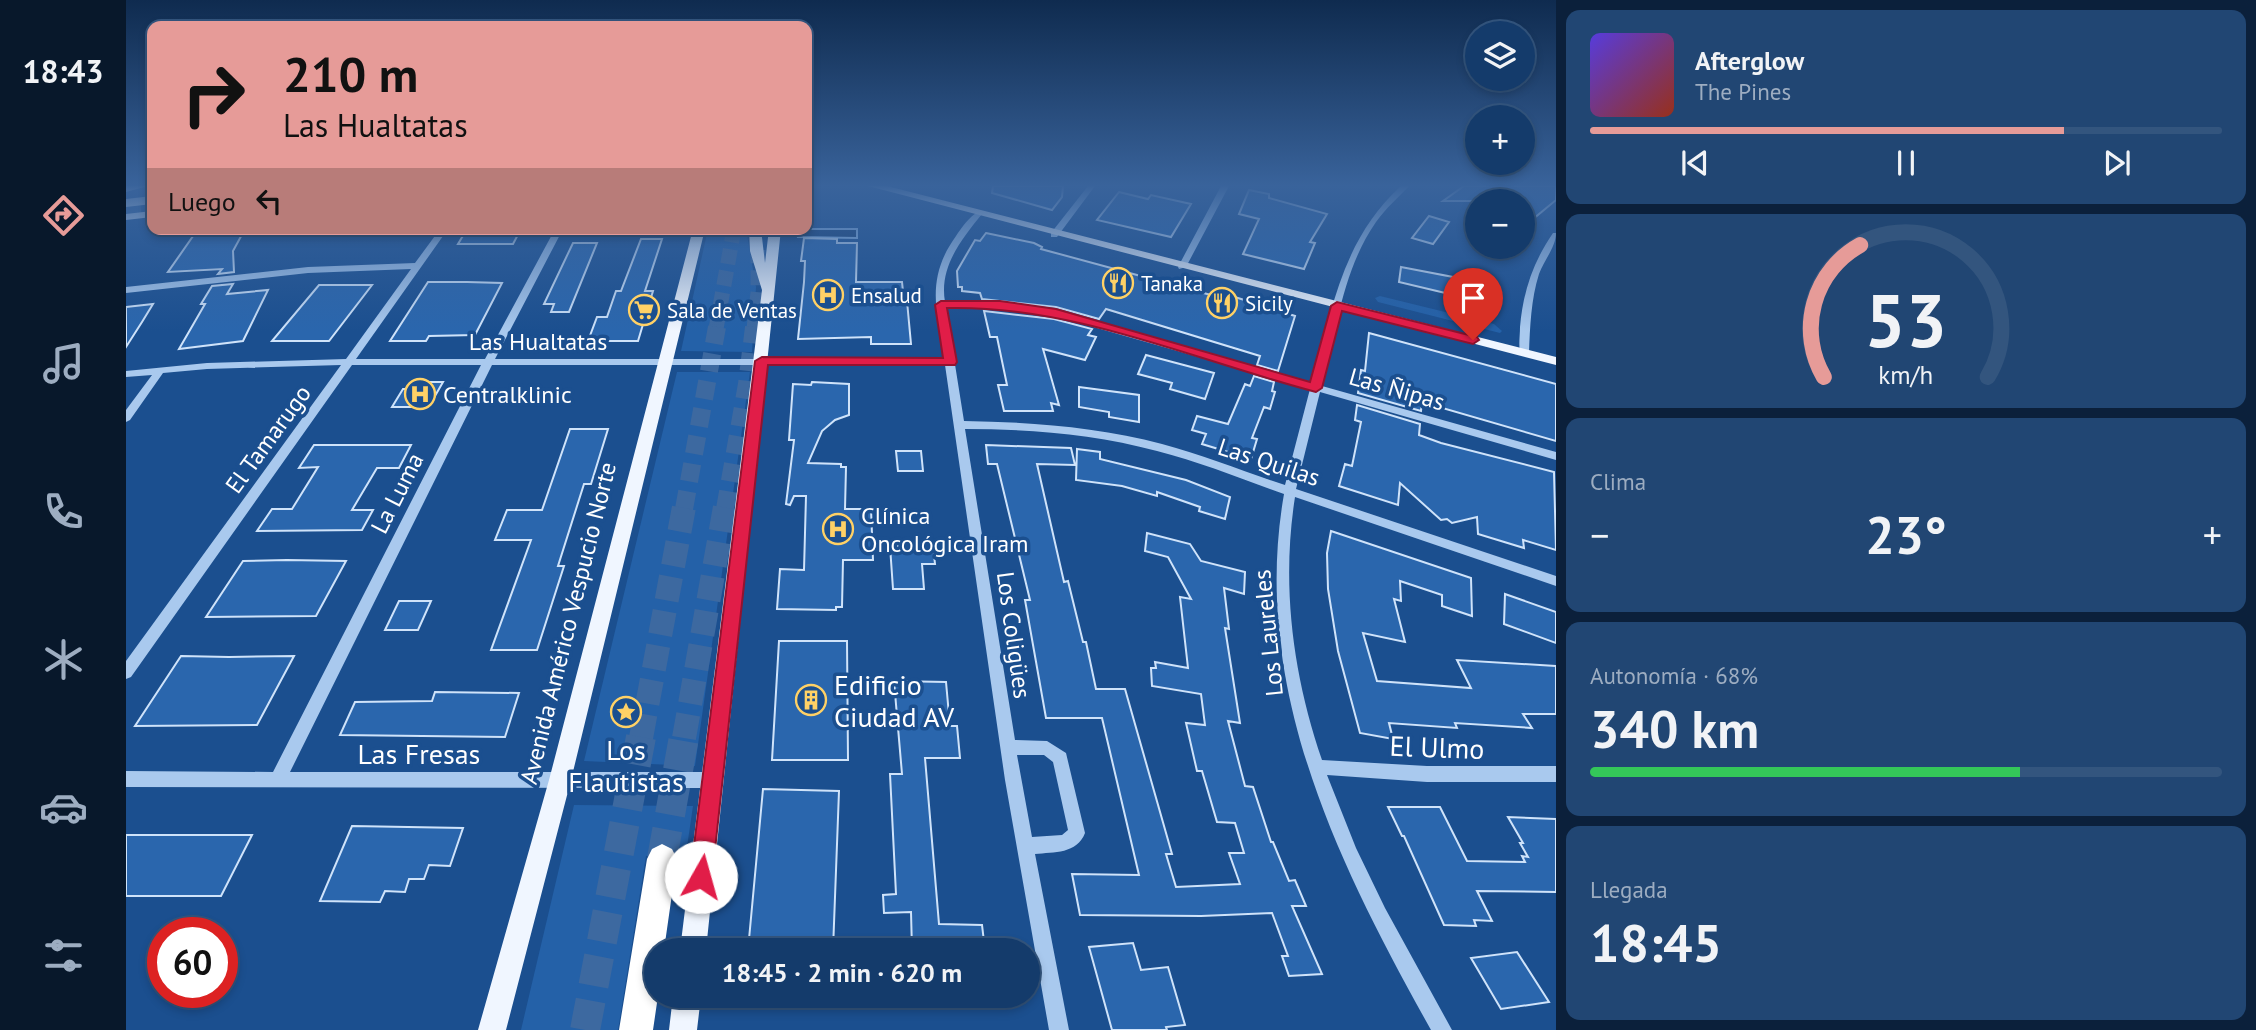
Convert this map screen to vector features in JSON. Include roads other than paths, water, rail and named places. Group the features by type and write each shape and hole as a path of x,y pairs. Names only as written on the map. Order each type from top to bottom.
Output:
{"highway":[{"path":"636,1030 662,859"}],"main road":[{"path":"1051,234 1556,361"},
{"name":"Avenida Américo Vespucio Norte","path":"492,1030 560,780 697,235"},
{"path":"755,235 756,251 768,298"},
{"path":"694,938 774,235"},
{"path":"683,1030 686,1008"}],"street":[{"name":"Los Coligües","path":"963,234 946,257 940,284 941,305 1024,846 1059,1030"},
{"path":"1182,267 1199,234"},
{"name":"Los Laureles","path":"1365,234 1349,265 1337,306 1291,491 1284,533 1282,577 1286,626 1300,713 1317,767 1360,877 1442,1030"},
{"name":"El Tamarugo","path":"126,673 440,235"},
{"name":"La Luma","path":"278,779 488,362 556,235"},
{"path":"1524,353 1526,310 1535,271 1556,235"},
{"path":"126,290 308,270 417,266"},
{"name":"Las Ñipas","path":"941,305 1000,305 1056,313 1556,456"},
{"name":"Las Hualtatas","path":"126,374 255,363 950,362"},
{"path":"126,418 160,370"},
{"name":"Las Quilas","path":"960,425 1052,428 1126,439 1291,491 1556,581"},
{"path":"1008,747 1047,748 1060,758 1077,833 1065,843 1024,846"},
{"name":"El Ulmo","path":"1317,767 1427,774 1556,774"},
{"name":"Las Fresas","path":"126,779 712,780"}],"tunnel":[{"path":"716,329 733,235"},
{"path":"754,329 758,292 758,250"},
{"path":"684,509 717,327"},
{"path":"725,509 754,327"},
{"path":"641,738 684,507"},
{"path":"684,738 725,507"},
{"path":"585,1030 641,737"},
{"path":"662,859 684,737"}],"place":[{"name":"Tanaka","path":"1118,283"},
{"name":"Ensalud","path":"828,295"},
{"name":"Sicily","path":"1222,303"},
{"name":"Sala de Ventas","path":"644,310"},
{"name":"Centralklinic","path":"420,394"},
{"name":"Clínica Oncológica Iram","path":"838,529"},
{"name":"Edificio Ciudad AV","path":"811,700"},
{"name":"Los Flautistas","path":"626,712"}]}
